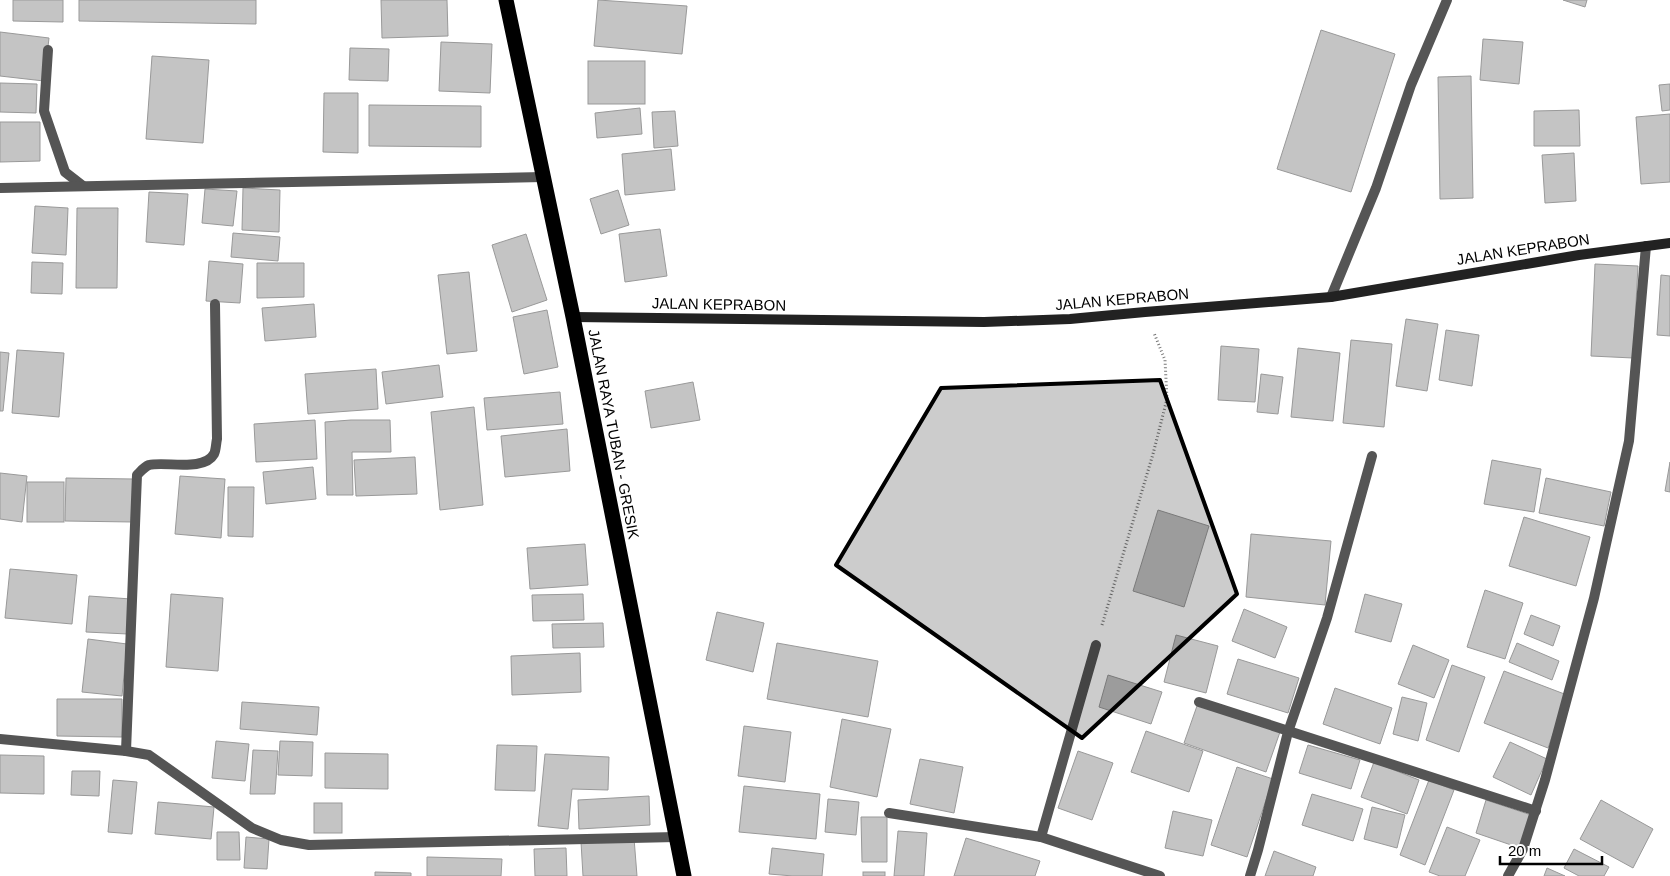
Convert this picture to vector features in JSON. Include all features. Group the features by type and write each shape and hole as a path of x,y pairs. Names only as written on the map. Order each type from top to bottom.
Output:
{"highway":[{"name":"JALAN RAYA TUBAN - GRESIK","path":"506,0 573,317 684,876"}],"street":[{"path":"1331,297 1376,188 1411,86 1447,0"},
{"path":"48,50 44,111 65,172 83,186"},
{"path":"0,188 543,177"},
{"name":"JALAN KEPRABON","path":"573,317 984,322 1070,319 1331,297 1578,255 1670,243"},
{"path":"1508,876 1523,849 1546,780 1594,598 1629,441 1646,246"},
{"path":"126,751 137,475 149,465 194,464 206,461 214,455 217,439 215,304"},
{"path":"1250,876 1288,732 1327,618 1372,456"},
{"path":"1041,837 1096,646"},
{"path":"1199,702 1536,811"},
{"path":"0,739 126,751 149,756 252,828 281,840 310,844 676,837"},
{"path":"889,813 1041,837 1160,876"}],"path":[{"path":"1096,646 1153,454 1167,399 1165,360 1145,312"}],"highlighted area":[{"path":"1160,380 1237,594 1082,738 836,565 941,388"}],"building":[{"path":"13,0 63,0 63,22 13,21"},
{"path":"79,0 256,0 256,24 79,21"},
{"path":"381,0 447,0 448,36 382,38"},
{"path":"598,0 687,6 682,54 594,46"},
{"path":"1563,0 1587,0 1585,7"},
{"path":"1321,30 1395,54 1351,192 1277,169"},
{"path":"0,32 49,38 44,81 0,76"},
{"path":"1483,39 1523,42 1519,84 1480,80"},
{"path":"441,42 492,44 490,93 439,91"},
{"path":"350,48 389,49 388,81 349,80"},
{"path":"152,56 209,60 203,143 146,139"},
{"path":"588,61 645,61 645,104 588,104"},
{"path":"1471,76 1473,198 1440,199 1438,77"},
{"path":"0,83 37,84 36,113 0,112"},
{"path":"1670,84 1670,110 1662,111 1659,85"},
{"path":"324,93 358,93 358,153 323,152"},
{"path":"369,105 481,106 481,147 369,146"},
{"path":"640,108 642,134 597,138 595,113"},
{"path":"1579,110 1580,146 1534,146 1534,111"},
{"path":"675,111 678,146 654,148 652,112"},
{"path":"1670,114 1670,182 1641,184 1636,117"},
{"path":"0,122 40,122 40,161 0,162"},
{"path":"671,149 675,190 625,195 622,154"},
{"path":"1574,153 1576,201 1545,203 1542,155"},
{"path":"243,188 280,190 279,232 242,230"},
{"path":"205,189 237,191 233,226 202,223"},
{"path":"618,190 629,225 601,234 590,199"},
{"path":"149,192 188,194 184,245 146,242"},
{"path":"35,206 68,208 66,255 32,253"},
{"path":"77,208 118,208 117,288 76,288"},
{"path":"660,229 667,276 625,282 619,234"},
{"path":"233,233 280,237 278,261 231,257"},
{"path":"526,234 547,300 512,312 492,245"},
{"path":"209,261 243,264 240,303 206,301"},
{"path":"32,262 63,263 62,294 31,293"},
{"path":"257,263 304,263 304,297 257,298"},
{"path":"1595,264 1638,266 1633,358 1591,356"},
{"path":"469,272 477,351 447,354 438,275"},
{"path":"1661,275 1670,276 1670,336 1657,335"},
{"path":"314,304 316,337 265,341 262,308"},
{"path":"547,310 558,367 524,374 513,317"},
{"path":"1406,319 1438,324 1427,391 1396,386"},
{"path":"1446,330 1479,335 1472,386 1439,380"},
{"path":"1351,340 1392,344 1384,427 1343,423"},
{"path":"1221,346 1259,349 1255,402 1218,400"},
{"path":"1298,348 1340,353 1333,421 1291,417"},
{"path":"17,350 64,353 59,417 12,413"},
{"path":"0,352 9,353 3,411 0,411"},
{"path":"439,365 443,397 386,404 382,372"},
{"path":"376,369 378,409 308,414 305,374"},
{"path":"1261,374 1283,377 1278,414 1257,412"},
{"path":"693,382 700,420 651,428 645,391"},
{"path":"560,392 563,424 487,430 484,398"},
{"path":"474,407 483,505 440,510 431,412"},
{"path":"315,420 317,459 256,462 254,424"},
{"path":"390,420 391,452 352,452 353,495 327,495 325,422"},
{"path":"567,429 570,471 505,477 501,436"},
{"path":"415,457 417,494 356,496 354,460"},
{"path":"1492,460 1541,469 1534,512 1484,504"},
{"path":"1670,462 1670,492 1665,491"},
{"path":"313,467 316,499 266,504 263,472"},
{"path":"0,473 27,476 22,522 0,519"},
{"path":"180,476 225,479 221,538 175,534"},
{"path":"66,478 134,479 133,522 65,521"},
{"path":"1546,478 1611,492 1604,526 1539,513"},
{"path":"27,482 64,482 64,522 27,522"},
{"path":"228,487 254,487 253,537 228,536"},
{"path":"1158,510 1209,526 1184,607 1133,591"},
{"path":"1524,517 1590,537 1576,586 1509,566"},
{"path":"1251,534 1331,541 1325,605 1246,597"},
{"path":"585,544 588,585 530,589 527,548"},
{"path":"10,569 77,575 72,624 5,618"},
{"path":"1485,590 1523,603 1505,659 1467,647"},
{"path":"171,594 223,598 218,671 166,667"},
{"path":"583,594 584,620 533,621 532,595"},
{"path":"1365,594 1402,604 1391,642 1355,632"},
{"path":"89,596 131,599 128,634 86,632"},
{"path":"1244,609 1287,627 1275,658 1232,641"},
{"path":"717,612 764,623 753,672 706,660"},
{"path":"1531,615 1560,626 1553,646 1524,634"},
{"path":"603,623 604,647 553,648 552,624"},
{"path":"1176,635 1218,646 1206,693 1164,682"},
{"path":"88,639 127,644 122,696 82,692"},
{"path":"777,643 878,661 868,717 767,699"},
{"path":"1517,643 1559,661 1552,680 1509,662"},
{"path":"1413,645 1449,660 1434,698 1398,684"},
{"path":"580,653 581,692 512,695 511,656"},
{"path":"1238,659 1299,678 1288,713 1227,694"},
{"path":"1452,665 1485,677 1459,752 1426,740"},
{"path":"1504,671 1567,695 1548,748 1484,723"},
{"path":"1108,675 1162,692 1151,724 1099,707"},
{"path":"1335,688 1392,708 1380,744 1323,724"},
{"path":"1402,697 1427,703 1418,741 1393,734"},
{"path":"57,699 122,699 122,737 57,736"},
{"path":"242,702 319,707 317,735 240,729"},
{"path":"1198,703 1280,732 1266,772 1184,743"},
{"path":"842,719 891,729 877,797 830,787"},
{"path":"744,726 791,732 785,782 738,776"},
{"path":"1146,731 1203,751 1189,792 1131,772"},
{"path":"216,741 249,744 245,781 212,778"},
{"path":"280,741 313,742 312,776 278,775"},
{"path":"1510,742 1547,759 1531,795 1493,777"},
{"path":"497,745 537,746 535,791 495,790"},
{"path":"1308,745 1360,760 1351,789 1299,773"},
{"path":"253,750 278,751 275,794 250,794"},
{"path":"1078,751 1113,763 1092,820 1058,808"},
{"path":"325,753 388,754 388,789 325,788"},
{"path":"545,754 609,757 608,790 572,789 568,829 538,826"},
{"path":"0,755 44,756 44,794 0,793"},
{"path":"920,759 963,767 954,813 910,804"},
{"path":"1374,762 1419,780 1407,814 1361,797"},
{"path":"1237,767 1273,779 1247,857 1211,845"},
{"path":"72,771 100,771 99,796 71,795"},
{"path":"113,780 137,782 132,834 108,832"},
{"path":"1429,780 1454,790 1425,865 1400,855"},
{"path":"744,786 820,794 816,839 739,832"},
{"path":"1312,794 1363,809 1353,841 1302,825"},
{"path":"649,796 650,825 579,829 578,800"},
{"path":"828,799 859,802 856,835 825,832"},
{"path":"1486,800 1531,815 1520,848 1476,833"},
{"path":"1601,800 1653,829 1633,868 1580,839"},
{"path":"158,802 214,807 211,839 155,834"},
{"path":"314,803 342,803 342,833 314,833"},
{"path":"1372,807 1405,815 1397,848 1364,839"},
{"path":"1173,811 1212,820 1203,856 1165,848"},
{"path":"861,817 887,817 887,862 862,862"},
{"path":"1447,827 1480,840 1465,876 1440,876 1429,872"},
{"path":"898,831 927,833 924,876 894,876"},
{"path":"217,832 239,832 240,860 217,860"},
{"path":"246,837 269,839 267,869 244,868"},
{"path":"634,838 637,876 583,876 581,842"},
{"path":"966,838 1040,861 1035,876 954,876"},
{"path":"566,848 567,876 535,876 534,849"},
{"path":"772,848 824,854 822,876 769,874"},
{"path":"1574,849 1609,867 1604,876 1579,876 1564,868"},
{"path":"1274,851 1316,867 1313,876 1265,876"},
{"path":"427,857 502,859 501,876 427,876"},
{"path":"1547,868 1565,876 1544,876"},
{"path":"375,872 411,873 411,876 375,876"},
{"path":"863,872 885,872 885,876 863,876"}]}
